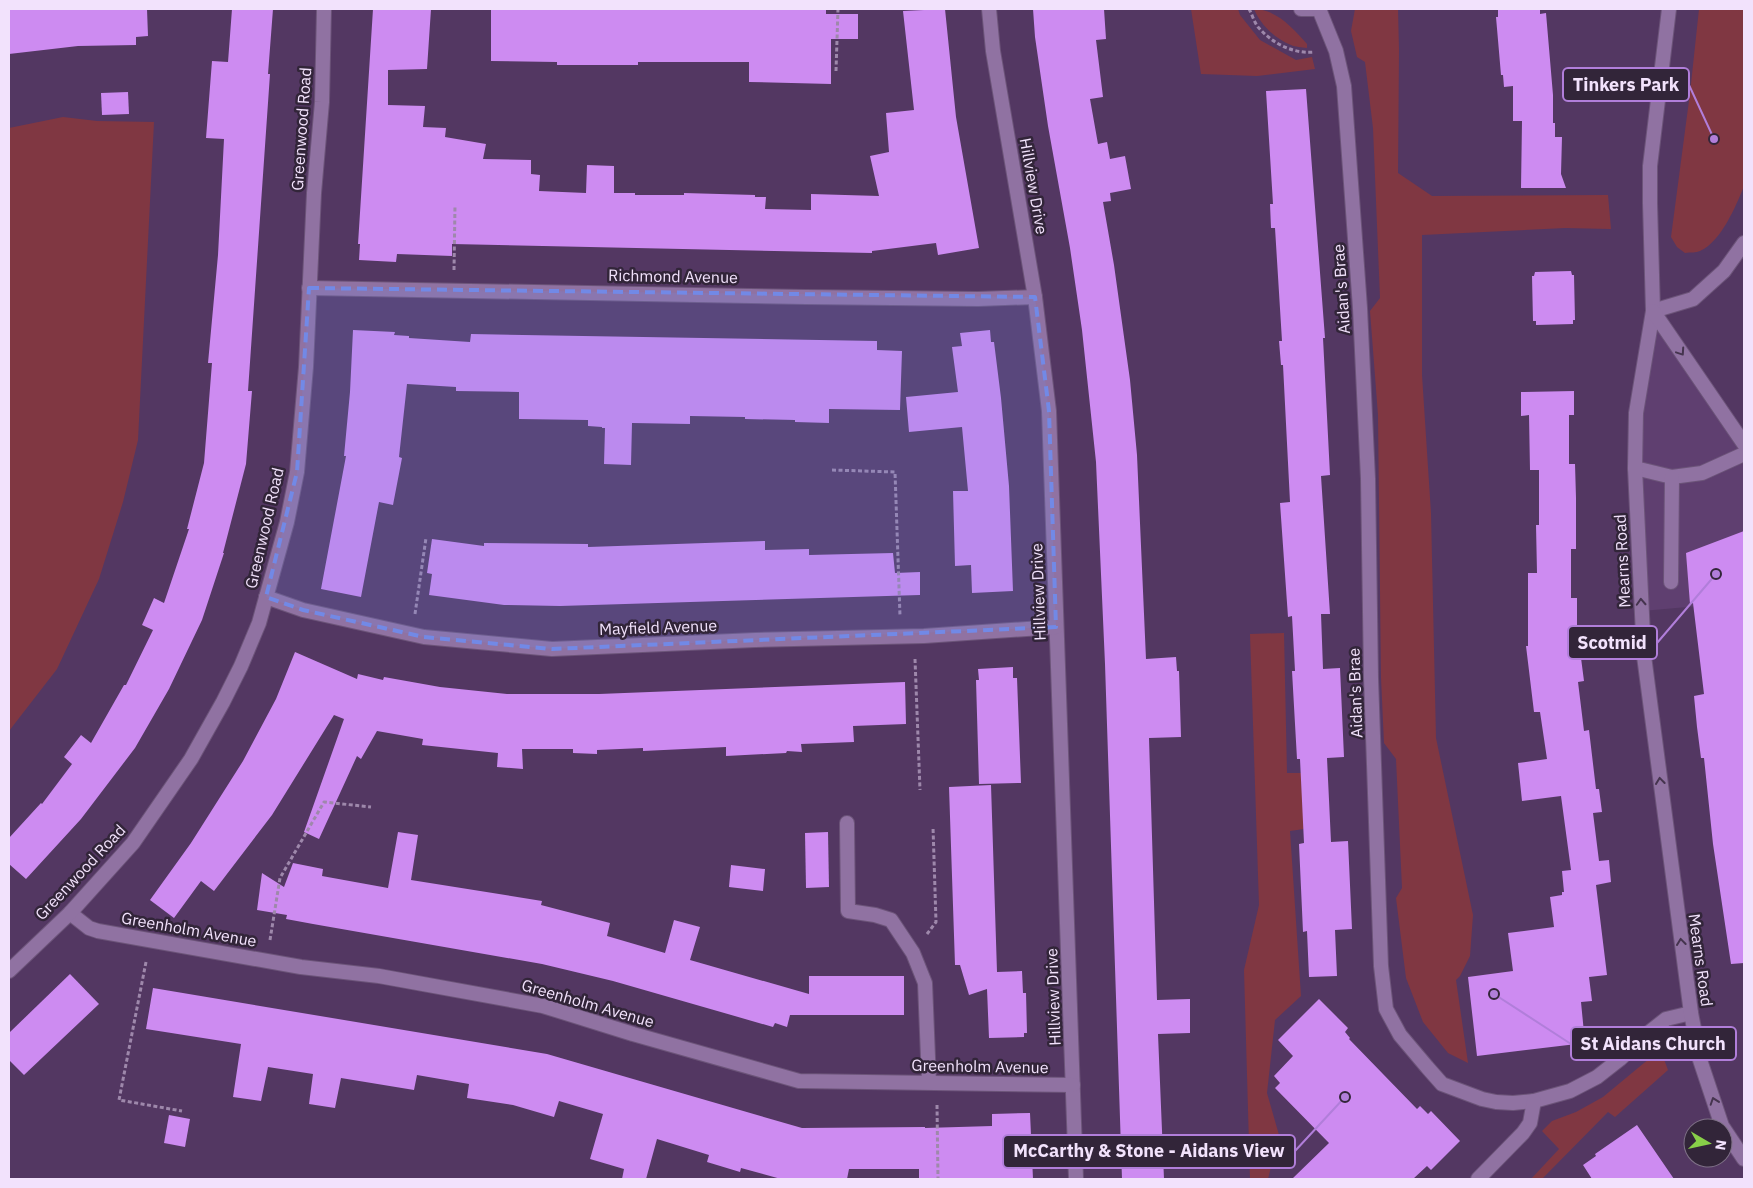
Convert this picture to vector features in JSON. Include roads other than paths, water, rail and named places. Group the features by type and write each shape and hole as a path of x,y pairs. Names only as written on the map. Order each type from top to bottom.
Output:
{"street":[{"name":"Greenwood Road","path":"9,971 70,913 133,842 191,759 241,666 259,623 287,522 297,472 306,367 314,193 322,102 324,9"},
{"name":"Hillview Drive","path":"989,9 993,51 1035,297 1049,411 1076,1179"},
{"path":"1301,9 1314,9"},
{"name":"Aidan's Brae","path":"1319,9 1336,51 1344,86 1360,308 1368,480 1380,946 1386,1009 1400,1036 1442,1084 1482,1099 1496,1102 1534,1101 1570,1091 1597,1077 1666,1019 1690,1013"},
{"name":"Mearns Road","path":"1669,9 1650,166 1653,311 1636,413 1635,468 1644,656 1690,1013 1700,1060 1722,1126 1744,1160"},
{"path":"1744,243 1724,271 1693,299 1653,311 1744,444"},
{"name":"Richmond Avenue","path":"309,288 815,297 978,299 1035,297"},
{"path":"1635,468 1672,477 1702,473 1744,454"},
{"path":"1671,582 1672,477"},
{"name":"Mayfield Avenue","path":"266,597 303,610 412,635 504,646 552,649 907,636 1056,628"},
{"path":"847,823 848,911 891,920 913,952 925,983 933,1082"},
{"name":"Greenholm Avenue","path":"70,913 89,928 150,940 301,967 379,976 543,1006 633,1034 800,1081 1073,1085"},
{"path":"1478,1179 1523,1133 1530,1123 1534,1101"}],"place":[{"name":"Tinkers Park","path":"1714,139"},
{"name":"Scotmid","path":"1716,574"},
{"name":"St Aidans Church","path":"1494,994"},
{"name":"McCarthy & Stone - Aidans View","path":"1345,1097"}]}
